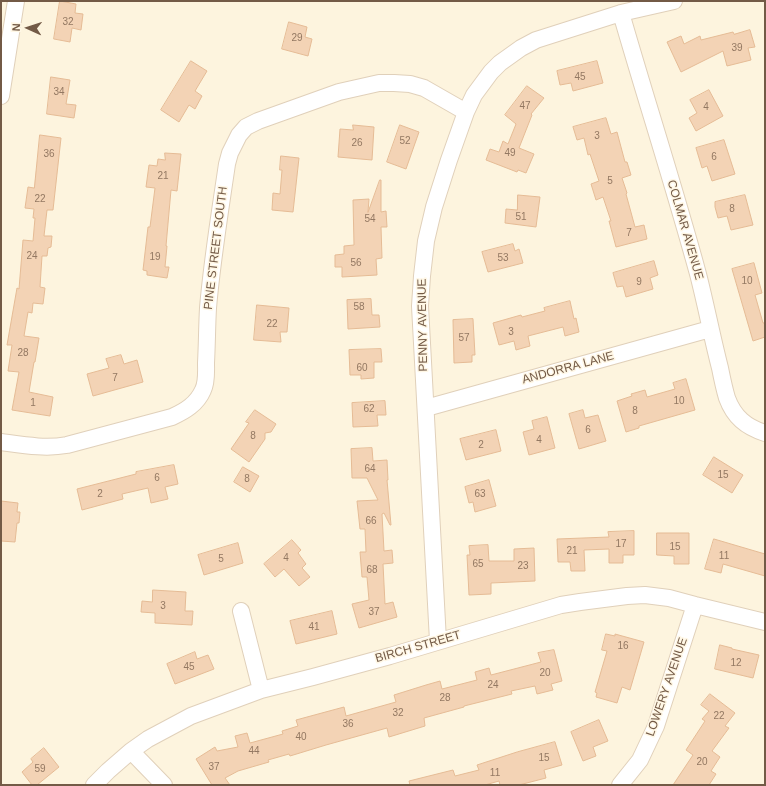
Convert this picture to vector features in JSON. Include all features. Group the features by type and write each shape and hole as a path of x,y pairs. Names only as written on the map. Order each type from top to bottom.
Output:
{"street":[{"path":"1,96 16,1"},
{"name":"PENNY AVENUE","path":"438,641 420,306 426,241 448,160 474,95 491,72 500,63 521,48 536,40 621,13 674,1"},
{"name":"COLMAR AVENUE","path":"621,13 698,275 727,398 743,423 765,433"},
{"name":"PINE STREET SOUTH","path":"1,442 56,447 67,445 172,417 198,400 204,389 206,375 208,310 213,259 227,164 230,153 239,135 246,127 258,120 339,92 379,83 410,84 424,88 466,112"},
{"name":"ANDORRA LANE","path":"426,408 710,329"},
{"name":"BIRCH STREET","path":"94,785 131,751 148,739 191,716 261,690 314,677 562,605 645,595 669,598 765,622"},
{"name":"LOWERY AVENUE","path":"620,785 640,760 656,726 681,644 695,605"},
{"path":"241,611 261,690"},
{"path":"131,751 164,785"}],"building":[{"path":"60,1 76,4 75,13 83,14 81,30 72,28 70,42 54,39"},
{"path":"289,22 307,27 305,37 312,39 308,56 282,49"},
{"path":"750,30 755,47 748,48 751,60 727,66 723,51 681,72 667,42 681,36 684,44 700,36 701,40 733,32 734,34"},
{"path":"191,61 207,71 195,91 202,96 195,109 189,105 179,122 161,110"},
{"path":"597,61 603,83 573,91 571,83 560,85 557,71"},
{"path":"51,77 70,80 66,104 76,105 74,118 47,114"},
{"path":"527,86 544,98 531,114 532,115 519,148 534,154 526,173 518,170 517,172 486,160 490,149 499,152 503,141 508,144 516,124 505,115"},
{"path":"709,90 723,116 696,131 689,118 697,113 690,100"},
{"path":"606,118 611,134 617,132 625,162 627,162 631,175 622,178 635,227 644,225 647,239 616,247 609,221 611,221 603,197 596,200 591,184 599,181 590,154 588,155 584,138 577,140 573,127"},
{"path":"353,125 374,127 372,160 338,157 340,129 353,130"},
{"path":"400,125 419,132 406,169 387,162"},
{"path":"40,135 61,138 53,210 47,210 44,236 52,236 51,247 48,248 47,256 42,256 40,287 45,288 43,304 33,303 32,313 28,312 24,336 39,338 29,392 53,397 50,416 12,410 19,372 8,371 12,345 7,345 17,288 19,289 23,240 33,241 35,218 33,218 34,209 25,208 28,187 34,188"},
{"path":"724,140 735,174 712,181 707,166 702,168 696,148"},
{"path":"165,153 181,154 177,191 171,190 165,267 169,267 167,278 147,275 147,271 143,270 148,227 150,227 155,188 146,187 149,165 157,166 158,159 165,160"},
{"path":"281,156 299,158 293,212 272,210 273,193 280,194 282,170 280,170"},
{"path":"380,180 381,212 386,211 387,227 381,227 382,258 376,259 377,275 342,277 342,267 335,267 335,255 344,254 344,246 354,245 353,200 369,199 368,212"},
{"path":"518,195 540,197 536,227 505,223 506,209 517,210"},
{"path":"745,195 753,225 731,230 727,216 718,218 715,202"},
{"path":"513,244 515,251 519,249 523,263 488,272 482,252"},
{"path":"654,261 658,275 650,278 653,289 626,297 623,286 617,287 613,273"},
{"path":"754,263 762,293 755,295 763,323 765,323 765,337 753,341 732,269"},
{"path":"371,299 372,315 379,315 380,327 348,329 347,300"},
{"path":"570,301 579,332 565,336 563,327 528,336 530,346 516,350 514,341 499,345 493,323 521,315 522,317 545,311 544,308"},
{"path":"257,305 289,308 287,332 280,332 281,342 254,340"},
{"path":"473,319 475,355 472,355 472,362 454,363 453,320"},
{"path":"381,349 382,362 374,362 374,378 361,379 361,375 350,375 349,350"},
{"path":"121,355 124,364 137,360 143,382 93,396 87,374 109,368 106,359"},
{"path":"686,379 695,410 639,426 639,428 626,432 617,401 632,396 631,394 645,390 647,397 675,389 673,383"},
{"path":"385,401 386,415 377,415 378,426 353,427 352,403"},
{"path":"255,410 276,424 271,432 265,433 265,439 249,462 231,449 249,423 246,422"},
{"path":"583,410 585,418 598,415 606,441 579,449 569,414"},
{"path":"547,417 555,448 529,455 523,432 534,429 532,421"},
{"path":"496,430 501,451 466,460 460,439"},
{"path":"372,448 373,461 387,460 387,480 391,525 384,513 382,514 384,551 392,550 393,563 383,564 385,604 393,602 397,617 359,628 352,604 369,600 367,577 362,577 360,552 366,552 365,529 360,529 357,501 378,500 367,478 352,478 351,449"},
{"path":"714,457 743,475 732,493 703,475"},
{"path":"174,465 178,484 165,487 168,499 151,503 148,488 122,494 123,499 82,510 77,489 136,474 136,472"},
{"path":"243,467 259,476 250,492 234,482"},
{"path":"489,480 496,506 475,512 473,502 469,503 465,487"},
{"path":"1,501 18,503 17,512 20,512 15,542 1,541"},
{"path":"634,531 634,555 623,555 623,563 609,563 609,549 584,550 585,571 571,571 570,562 558,562 557,539 609,537 608,532"},
{"path":"657,533 689,533 689,564 674,564 674,556 657,555"},
{"path":"714,539 765,554 765,576 723,564 721,573 705,569"},
{"path":"292,540 301,550 298,553 306,564 302,568 310,577 299,586 284,569 275,577 264,564"},
{"path":"238,543 243,563 204,575 198,555"},
{"path":"488,545 489,561 514,561 514,549 534,548 535,581 491,583 491,594 469,595 467,555 470,555 469,546"},
{"path":"153,590 186,592 185,611 193,611 192,625 155,623 155,613 141,612 142,601 152,602"},
{"path":"332,611 337,634 296,644 290,621"},
{"path":"606,634 615,636 615,634 644,642 630,690 622,687 617,703 596,697 597,693 595,692 607,651 602,650"},
{"path":"720,645 759,655 753,678 715,669"},
{"path":"554,650 562,681 551,684 553,690 537,694 535,686 511,691 512,694 424,718 425,726 389,737 387,728 290,756 289,754 268,760 269,762 238,771 225,778 230,785 212,785 196,759 215,747 217,751 238,747 235,736 247,733 250,743 283,734 282,731 298,726 296,720 344,707 346,716 396,702 394,695 440,681 442,689 477,680 475,672 489,668 491,675 541,662 538,653"},
{"path":"195,652 197,659 208,655 214,669 175,684 167,664"},
{"path":"710,694 735,713 725,726 729,728 712,751 720,757 711,771 716,774 709,785 673,785 693,755 686,750 705,721 702,719 709,711 701,705"},
{"path":"599,720 608,741 593,747 596,756 583,761 571,732"},
{"path":"555,742 562,765 544,770 546,778 519,785 500,785 499,781 485,785 410,785 409,781 453,770 455,776 479,770 477,765"},
{"path":"44,748 59,767 37,785 32,785 22,772 33,762 31,759"}]}
